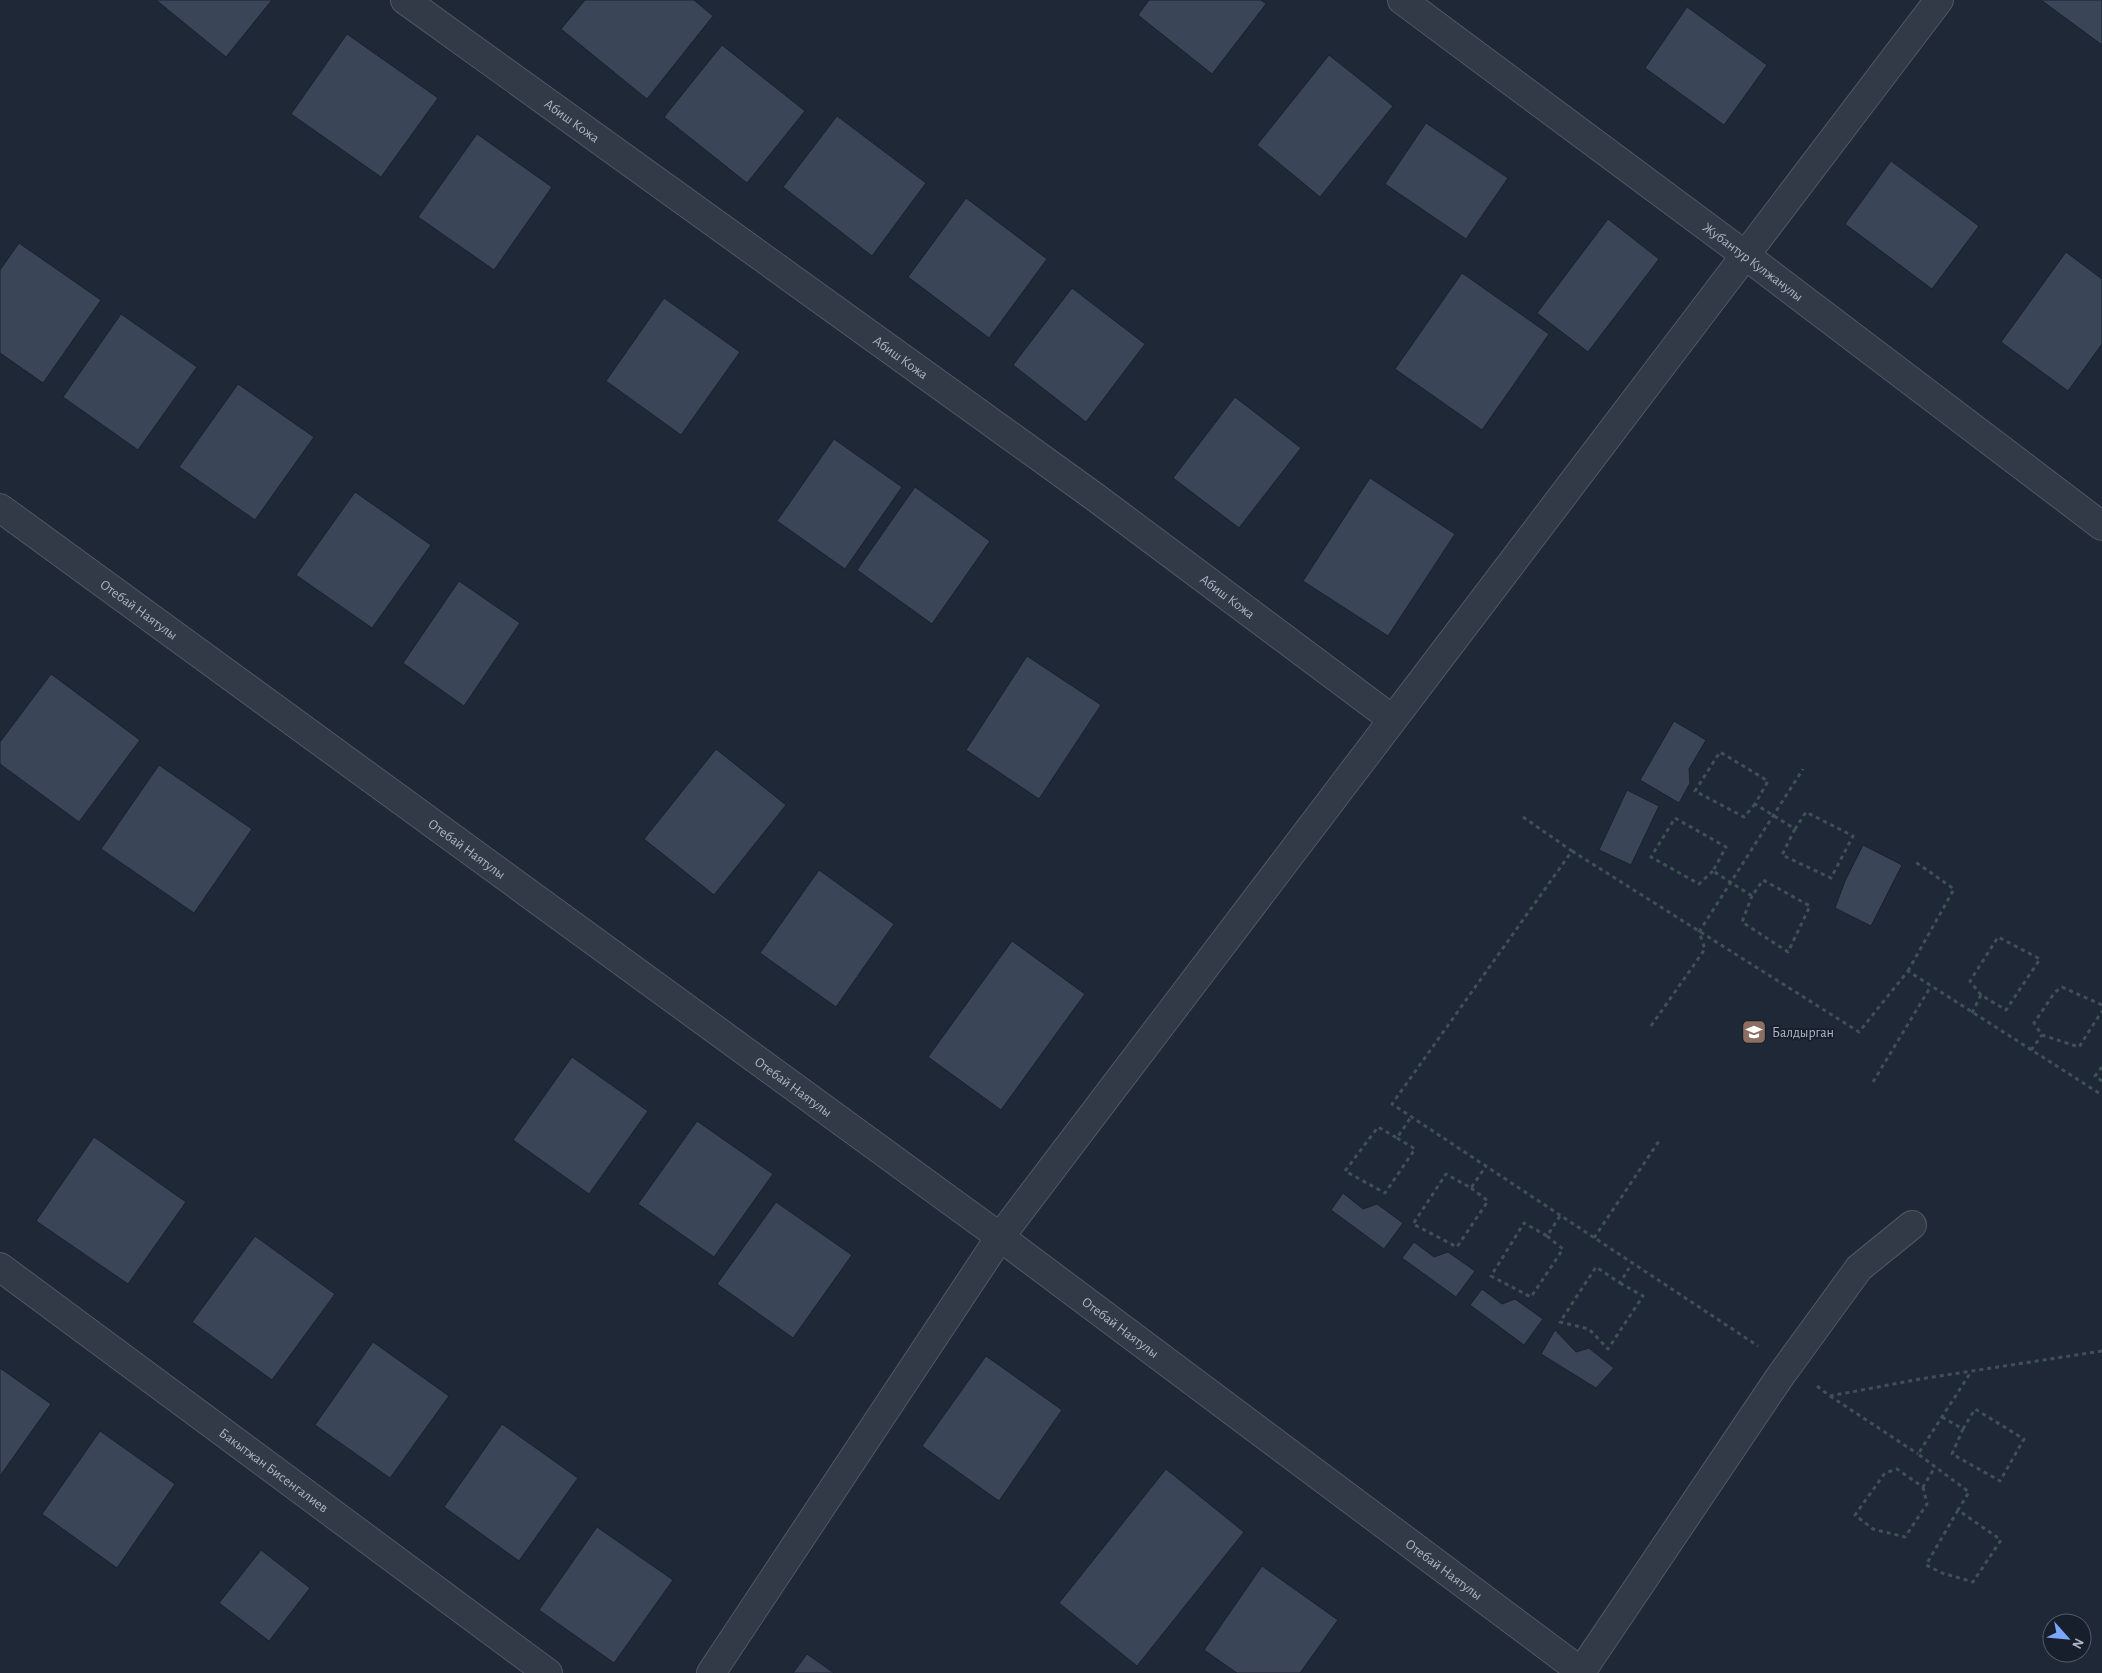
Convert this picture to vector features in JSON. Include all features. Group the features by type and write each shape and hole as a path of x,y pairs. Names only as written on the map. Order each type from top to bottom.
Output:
{"street":[{"name":"Абиш Кожа","path":"405,0 1095,497 1392,719"},
{"name":"Жубантур Кулжанулы","path":"1402,0 1746,255 2102,526"},
{"path":"712,1673 1000,1237 1939,0"},
{"name":"Отебай Наятулы","path":"0,508 1000,1237 1582,1672"},
{"path":"1582,1672 1788,1366 1859,1268 1912,1225"},
{"name":"Бакытжан Бисенгалиев","path":"0,1267 548,1673"}],"path":[{"path":"1720,752 1768,781 1755,804 1744,816 1695,791 1720,752"},
{"path":"1699,932 1803,769"},
{"path":"1755,804 1795,829"},
{"path":"1806,812 1853,836 1831,878 1782,855 1795,829 1806,812"},
{"path":"1523,818 1699,932 1859,1032 1908,971 1954,889 1914,860"},
{"path":"1675,818 1726,847 1713,871 1700,884 1651,857 1675,818"},
{"path":"1572,851 1392,1104 1788,1366 1918,1454 1969,1492 1958,1510 1926,1564 1942,1573 1973,1582 2001,1540 1958,1510"},
{"path":"1713,871 1752,896"},
{"path":"1762,880 1810,906 1788,952 1742,922 1752,896 1762,880"},
{"path":"1651,1026 1705,949 1699,932"},
{"path":"1998,937 2040,959 2006,1010 1981,996 1970,981 1998,937"},
{"path":"1908,971 2102,1095"},
{"path":"1873,1082 1931,986"},
{"path":"2102,1005 2062,987 2055,992 2034,1024 2042,1035 2079,1047 2102,1011"},
{"path":"1972,1013 1981,996"},
{"path":"2031,1050 2042,1035"},
{"path":"2102,1067 2095,1076 2102,1081"},
{"path":"1397,1138 1411,1117"},
{"path":"1378,1127 1397,1138 1414,1149 1385,1193 1345,1171 1378,1127"},
{"path":"1594,1238 1659,1141"},
{"path":"1470,1188 1486,1166"},
{"path":"1446,1174 1470,1188 1488,1202 1457,1247 1414,1224 1446,1174"},
{"path":"1547,1236 1560,1216"},
{"path":"1524,1223 1547,1236 1563,1249 1531,1297 1491,1276 1524,1223"},
{"path":"1596,1267 1620,1283 1643,1296 1608,1349 1589,1329 1560,1322 1596,1267"},
{"path":"1620,1283 1629,1268"},
{"path":"1830,1396 1971,1371 2102,1351"},
{"path":"1918,1454 1971,1371"},
{"path":"1975,1409 2024,1440 2000,1481 1952,1454 1963,1429 1975,1409"},
{"path":"1942,1417 1963,1429"},
{"path":"1924,1487 1897,1469 1885,1473 1855,1515 1873,1529 1904,1537 1927,1504 1924,1487 1935,1467"}],"building":[{"path":"156,0 272,0 226,57"},
{"path":"585,0 694,0 713,16 647,99 561,29"},
{"path":"1149,0 1261,0 1266,4 1212,74 1138,15"},
{"path":"2041,0 2102,0 2102,45"},
{"path":"1687,7 1767,65 1724,125 1645,68"},
{"path":"347,34 438,98 381,177 291,114"},
{"path":"722,45 805,111 747,183 664,117"},
{"path":"1329,55 1393,106 1320,197 1257,145"},
{"path":"837,116 926,183 872,256 783,187"},
{"path":"1426,123 1508,178 1466,239 1385,184"},
{"path":"477,134 552,187 494,270 418,217"},
{"path":"1891,161 1979,226 1932,289 1845,224"},
{"path":"966,198 1047,259 989,338 908,277"},
{"path":"1608,219 1659,259 1588,352 1537,313"},
{"path":"19,243 101,300 43,383 0,353 0,270"},
{"path":"2066,252 2102,279 2102,344 2068,391 2001,342"},
{"path":"1462,273 1549,334 1482,430 1395,369"},
{"path":"1072,288 1145,344 1086,422 1013,365"},
{"path":"664,298 740,352 681,435 606,381"},
{"path":"121,314 197,367 138,450 63,397"},
{"path":"238,384 314,437 255,520 179,467"},
{"path":"1235,397 1301,448 1239,528 1173,478"},
{"path":"834,439 902,487 845,569 777,521"},
{"path":"1370,478 1455,534 1388,636 1303,581"},
{"path":"915,487 990,541 932,624 857,570"},
{"path":"355,492 431,545 372,628 296,575"},
{"path":"459,581 520,623 464,706 403,663"},
{"path":"1027,656 1101,705 1039,799 966,750"},
{"path":"51,674 140,740 79,822 0,764 0,742"},
{"path":"1674,721 1706,740 1689,769 1690,783 1679,803 1640,780"},
{"path":"716,749 786,805 714,895 644,839"},
{"path":"159,765 252,829 194,913 101,849"},
{"path":"1627,790 1659,806 1631,865 1599,850"},
{"path":"1863,845 1902,865 1871,926 1835,908 1845,881"},
{"path":"819,870 894,924 836,1007 760,953"},
{"path":"1012,941 1085,994 1001,1110 928,1057"},
{"path":"572,1057 648,1111 589,1194 513,1140"},
{"path":"697,1121 773,1174 714,1257 638,1204"},
{"path":"94,1137 186,1202 128,1284 36,1221"},
{"path":"1343,1193 1363,1209 1377,1204 1403,1223 1384,1249 1331,1210"},
{"path":"776,1202 852,1255 793,1338 717,1284"},
{"path":"255,1236 335,1294 272,1380 192,1322"},
{"path":"1414,1242 1434,1257 1448,1252 1475,1271 1456,1297 1402,1258"},
{"path":"1482,1289 1502,1304 1515,1299 1543,1319 1524,1345 1470,1305"},
{"path":"1555,1330 1576,1352 1589,1348 1614,1368 1596,1388 1541,1354"},
{"path":"373,1342 449,1396 390,1478 315,1425"},
{"path":"986,1356 1062,1410 999,1501 922,1446"},
{"path":"0,1368 51,1404 0,1476"},
{"path":"502,1424 578,1478 519,1561 444,1507"},
{"path":"100,1431 175,1484 117,1568 42,1514"},
{"path":"1166,1469 1244,1532 1137,1666 1059,1603"},
{"path":"597,1527 673,1580 614,1663 539,1610"},
{"path":"261,1550 310,1588 269,1641 219,1603"},
{"path":"1262,1566 1338,1620 1300,1673 1237,1673 1204,1650"},
{"path":"807,1654 834,1673 793,1673"}],"place":[{"name":"Балдырган","path":"1754,1032"}]}
